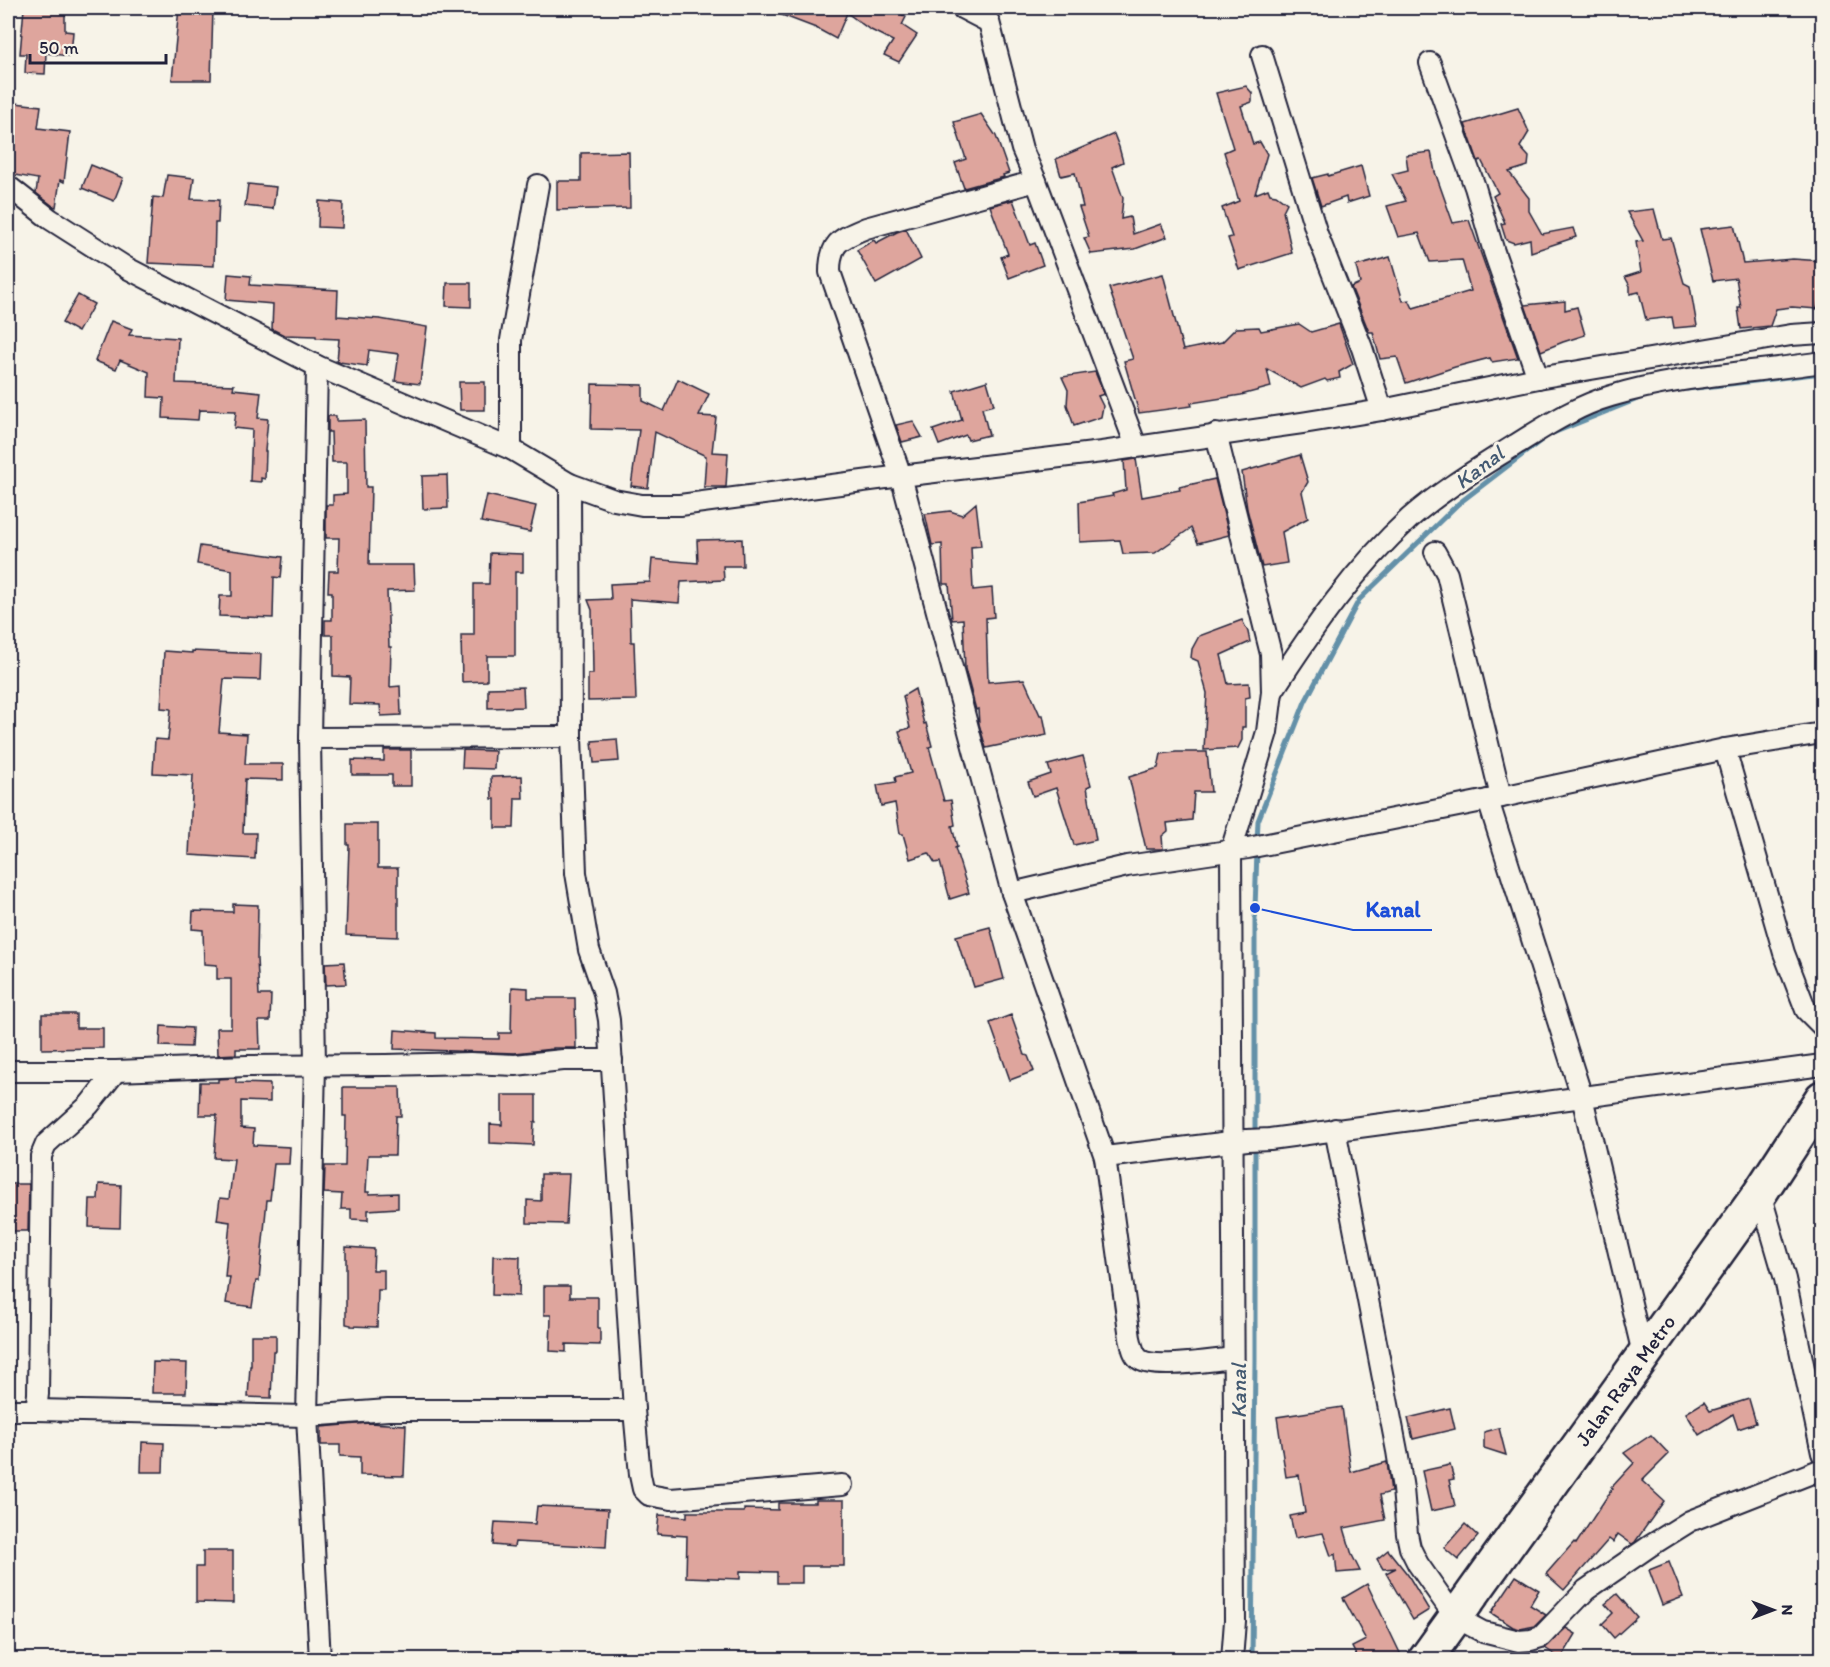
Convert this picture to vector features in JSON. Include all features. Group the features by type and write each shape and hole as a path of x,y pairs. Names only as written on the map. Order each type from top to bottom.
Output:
{"highway":[{"name":"Jalan Raya Metro","path":"1425,1659 1760,1193 1822,1098"}],"street":[{"path":"962,8 993,15 1022,149 1136,446"},
{"path":"1262,55 1317,234 1362,348 1382,410"},
{"path":"1430,63 1475,187 1494,252 1538,378"},
{"path":"1036,181 866,228 845,237 834,248 830,256 830,272 901,476 1012,893 1106,1158 1128,1327 1134,1354 1141,1361 1159,1365 1233,1358"},
{"path":"511,449 511,340 538,185"},
{"path":"8,186 50,219 128,268 317,366 511,449 570,484 614,500 642,506 680,506 1102,452 1302,423 1382,410 1538,378 1791,335 1822,333"},
{"path":"1272,692 1312,632 1362,568 1410,518 1460,480 1557,418 1584,404 1659,384 1822,362"},
{"path":"317,366 310,738 315,1065 307,1416 320,1659"},
{"path":"1216,434 1270,654 1272,692 1267,732 1240,849 1240,1141 1233,1358 1235,1621 1232,1659"},
{"path":"570,484 571,737 576,873 589,950 604,993 612,1060 634,1410 643,1489 649,1496 671,1499 842,1485"},
{"path":"1435,552 1447,574 1494,798 1582,1097 1644,1354"},
{"path":"1012,893 1127,866 1288,840 1725,749 1822,733"},
{"path":"310,738 571,737"},
{"path":"1725,749 1795,984 1806,1010 1822,1026"},
{"path":"8,1071 116,1071 470,1063 515,1065 564,1060 612,1060"},
{"path":"1106,1158 1270,1139 1822,1065"},
{"path":"36,1410 39,1378 41,1156 46,1144 89,1105 116,1071"},
{"path":"1335,1129 1397,1451 1410,1548 1418,1564 1455,1617 1483,1632 1519,1641 1542,1637 1586,1590 1690,1521 1822,1470"},
{"path":"1760,1193 1785,1279 1822,1453"},
{"path":"8,1410 307,1416 388,1410 634,1410"}],"building":[{"path":"24,8 65,8 65,31 73,32 71,55 46,53 45,74 25,73 26,54 20,54"},
{"path":"179,8 213,8 211,80 172,80"},
{"path":"766,8 892,8 906,17 902,25 917,35 899,62 884,55 893,41 869,29 847,13 836,39 816,28"},
{"path":"1246,86 1252,93 1252,102 1241,106 1253,144 1260,142 1267,154 1255,194 1268,189 1270,194 1276,195 1287,203 1283,211 1292,253 1239,270 1228,238 1232,237 1222,208 1239,201 1224,152 1233,148 1216,93"},
{"path":"15,103 41,106 38,128 70,132 64,182 60,180 56,207 36,193 38,179 9,174 8,130 12,131"},
{"path":"1518,108 1529,132 1520,147 1529,157 1528,166 1509,172 1529,198 1529,211 1542,234 1573,228 1576,237 1531,252 1530,239 1514,243 1506,240 1501,224 1505,223 1493,196 1498,193 1481,160 1478,161 1465,124"},
{"path":"981,114 996,136 1009,173 1003,175 1004,177 964,188 955,163 966,159 954,122"},
{"path":"1114,134 1123,162 1112,167 1123,198 1121,219 1130,217 1133,234 1161,224 1167,237 1135,249 1091,254 1084,238 1089,237 1079,207 1083,207 1075,173 1061,176 1056,159"},
{"path":"629,152 630,208 557,210 557,181 581,181 581,153"},
{"path":"1431,152 1435,172 1453,223 1469,220 1518,358 1492,362 1490,358 1406,383 1397,357 1380,359 1373,332 1369,332 1351,287 1360,283 1356,266 1390,257 1403,301 1409,300 1413,308 1471,291 1462,260 1430,262 1419,233 1398,237 1387,206 1406,201 1392,174 1408,170 1406,155"},
{"path":"91,165 123,178 114,201 82,188"},
{"path":"1361,166 1369,196 1347,203 1346,197 1321,206 1312,178 1328,174 1328,176"},
{"path":"167,175 194,178 191,199 219,200 218,223 215,223 214,266 148,263 153,197 163,198"},
{"path":"248,184 276,187 273,209 245,206"},
{"path":"1013,200 1030,245 1035,243 1043,265 1009,278 1001,257 1008,254 990,206"},
{"path":"319,201 343,203 342,228 318,227"},
{"path":"1654,209 1662,239 1671,238 1684,283 1690,286 1697,326 1674,328 1672,317 1646,320 1639,292 1630,294 1630,286 1625,277 1641,272 1636,242 1643,241 1627,212"},
{"path":"1734,225 1743,263 1793,259 1822,261 1822,300 1819,300 1817,309 1792,307 1776,309 1770,326 1741,329 1738,308 1741,308 1736,278 1713,281 1700,229"},
{"path":"906,229 921,259 876,284 857,250 874,240 876,243"},
{"path":"228,274 251,276 250,285 338,290 337,316 380,319 427,327 420,384 395,381 399,354 369,350 367,366 339,362 337,361 339,339 284,335 272,329 273,304 226,300"},
{"path":"1163,274 1183,350 1222,342 1236,328 1259,327 1261,331 1299,324 1311,332 1339,324 1353,364 1339,372 1340,378 1327,381 1325,379 1301,388 1267,369 1271,387 1241,395 1191,403 1192,406 1139,413 1124,361 1133,359 1109,288"},
{"path":"447,283 471,283 471,307 446,306"},
{"path":"78,295 94,304 78,332 62,323"},
{"path":"1565,301 1565,310 1577,307 1585,335 1541,351 1525,305"},
{"path":"111,321 132,329 129,335 178,338 176,383 234,385 233,389 261,392 258,418 268,419 265,479 261,478 261,482 250,481 252,430 234,428 236,411 199,410 198,420 163,418 164,398 148,397 149,372 120,360 116,369 95,361"},
{"path":"1095,372 1104,394 1098,396 1103,406 1101,417 1074,426 1067,405 1068,390 1062,377"},
{"path":"678,379 709,394 699,416 716,417 712,452 728,453 726,487 704,487 706,456 655,432 648,488 631,486 639,430 591,429 592,384 643,385 643,401 664,411"},
{"path":"987,381 994,405 982,408 989,435 968,440 966,435 939,445 933,430 962,420 954,391"},
{"path":"459,382 485,382 485,410 460,410"},
{"path":"328,416 336,416 336,421 365,420 366,487 371,487 369,565 414,565 415,590 387,591 389,647 391,647 390,687 400,686 401,715 381,716 380,705 349,704 350,677 333,676 333,635 325,635 325,620 332,620 332,592 328,592 329,571 338,571 339,538 326,538 326,505 333,505 333,495 347,494 347,462 332,462"},
{"path":"913,421 922,437 902,442 896,425"},
{"path":"1300,455 1308,482 1302,492 1308,518 1282,532 1287,563 1262,567 1247,509 1242,472"},
{"path":"1136,459 1142,497 1180,490 1179,487 1215,479 1229,535 1198,543 1191,528 1155,553 1123,554 1120,540 1080,542 1079,502 1113,496 1112,494 1126,490 1124,461"},
{"path":"447,475 448,508 423,509 422,476"},
{"path":"487,495 536,506 530,532 481,522"},
{"path":"976,503 981,546 971,547 973,590 992,588 994,617 986,618 988,682 1024,679 1040,715 1043,715 1047,735 986,748 979,724 978,709 976,710 965,669 963,619 952,620 949,584 943,584 942,544 932,545 925,514 950,511 962,515"},
{"path":"742,539 743,566 723,566 724,580 681,582 679,603 630,599 636,700 588,701 588,674 593,674 592,610 588,600 611,599 610,584 650,582 652,559 698,563 697,540"},
{"path":"200,546 283,557 281,578 274,577 273,618 219,616 220,596 232,596 232,570 197,564"},
{"path":"490,553 523,554 523,572 515,572 515,656 487,656 487,681 462,682 461,635 474,635 474,584 489,584"},
{"path":"1242,620 1250,642 1221,655 1228,684 1249,683 1250,697 1245,698 1245,727 1242,727 1242,740 1238,748 1204,750 1207,693 1198,661 1191,658 1192,649 1199,636"},
{"path":"164,651 261,654 260,680 224,679 219,732 247,734 245,764 283,764 283,780 245,779 243,833 256,833 255,859 189,855 193,775 153,773 155,739 168,740 171,709 161,708"},
{"path":"523,687 524,707 488,708 488,688"},
{"path":"915,689 932,746 929,747 944,801 951,800 955,825 952,826 957,847 955,848 969,893 950,899 940,862 935,863 929,853 910,859 903,834 900,834 895,803 881,806 877,785 896,782 895,777 911,773 899,731 910,728 903,696"},
{"path":"617,739 619,761 594,763 592,741"},
{"path":"384,750 411,750 411,786 392,786 392,775 352,775 352,760 384,761"},
{"path":"463,750 495,751 494,769 462,768"},
{"path":"1207,752 1211,792 1194,792 1192,820 1167,823 1168,831 1162,836 1163,849 1146,849 1129,777 1158,768 1161,754"},
{"path":"1083,756 1091,785 1087,787 1096,840 1074,845 1056,788 1033,796 1028,782 1051,774 1048,765"},
{"path":"522,776 523,798 515,798 514,828 495,828 495,799 492,799 491,777"},
{"path":"347,824 378,824 378,868 398,868 398,937 346,935 349,845 347,845"},
{"path":"233,904 258,905 259,995 271,995 270,1021 259,1021 260,1049 236,1049 236,1054 218,1055 217,1028 231,1028 231,979 217,979 217,965 204,964 203,930 192,929 193,911 233,912"},
{"path":"990,927 1004,979 974,987 956,936"},
{"path":"344,962 346,984 326,985 325,963"},
{"path":"512,987 528,988 528,998 575,998 576,1048 553,1048 515,1053 394,1049 395,1030 436,1033 436,1038 499,1039 499,1033 511,1033"},
{"path":"42,1014 76,1014 76,1028 103,1028 103,1048 42,1049"},
{"path":"1011,1015 1025,1055 1028,1056 1034,1071 1010,1080 990,1023"},
{"path":"161,1026 192,1028 191,1047 160,1046"},
{"path":"236,1078 236,1083 270,1084 270,1102 241,1101 241,1128 254,1129 253,1145 290,1147 289,1164 274,1164 270,1200 267,1200 259,1281 256,1281 252,1307 226,1303 230,1277 225,1277 230,1222 217,1220 220,1198 229,1199 234,1159 214,1158 217,1115 199,1115 200,1082 218,1082 218,1079"},
{"path":"343,1087 400,1087 401,1116 396,1116 395,1155 368,1155 366,1192 369,1194 398,1193 398,1208 368,1210 368,1220 351,1219 351,1209 341,1209 342,1194 324,1193 325,1166 345,1166 346,1116 343,1116"},
{"path":"502,1095 536,1095 533,1145 490,1143 490,1124 502,1125"},
{"path":"541,1174 569,1174 566,1224 527,1223 527,1200 541,1201"},
{"path":"10,1184 29,1184 28,1231 8,1231"},
{"path":"99,1184 121,1185 120,1228 89,1227 90,1199 98,1199"},
{"path":"346,1247 374,1249 373,1270 384,1270 384,1290 378,1290 377,1327 346,1324"},
{"path":"493,1256 520,1257 519,1296 492,1295"},
{"path":"544,1286 570,1286 570,1297 598,1297 600,1345 566,1344 566,1352 550,1351 551,1315 544,1315"},
{"path":"251,1335 276,1335 271,1398 248,1397"},
{"path":"153,1362 187,1363 186,1393 152,1393"},
{"path":"1749,1399 1756,1423 1738,1429 1733,1414 1699,1435 1686,1413 1704,1402 1710,1411"},
{"path":"1342,1407 1351,1472 1387,1462 1391,1492 1380,1495 1385,1520 1344,1528 1352,1555 1360,1571 1337,1573 1335,1554 1331,1556 1323,1533 1295,1538 1290,1516 1305,1513 1299,1475 1286,1477 1277,1417"},
{"path":"1450,1408 1455,1429 1413,1439 1408,1418"},
{"path":"369,1423 406,1425 404,1476 360,1475 360,1457 340,1456 340,1445 321,1445 321,1427"},
{"path":"1499,1428 1506,1455 1484,1448 1484,1432"},
{"path":"1651,1435 1669,1454 1642,1481 1664,1501 1635,1542 1632,1544 1618,1534 1613,1542 1609,1539 1564,1590 1546,1574 1574,1542 1576,1544 1611,1488 1634,1463 1624,1453"},
{"path":"142,1442 164,1443 163,1472 141,1472"},
{"path":"1450,1465 1454,1479 1449,1480 1455,1506 1431,1511 1422,1471"},
{"path":"816,1500 844,1500 844,1566 802,1566 802,1583 777,1583 777,1572 740,1571 740,1579 686,1577 687,1536 657,1534 659,1515 687,1517 687,1512 778,1510 778,1503 816,1503"},
{"path":"537,1506 608,1509 606,1547 515,1542 514,1547 493,1545 495,1522 535,1524"},
{"path":"1465,1524 1478,1536 1458,1560 1444,1548"},
{"path":"1388,1550 1408,1575 1429,1610 1413,1620 1386,1573 1396,1568 1383,1569 1377,1559"},
{"path":"203,1551 233,1551 233,1603 196,1602 196,1567 203,1567"},
{"path":"1669,1562 1683,1597 1662,1605 1649,1570"},
{"path":"1516,1576 1539,1590 1530,1605 1546,1615 1535,1626 1520,1629 1513,1627 1491,1613"},
{"path":"1367,1584 1401,1655 1390,1659 1358,1659 1352,1647 1366,1640 1343,1598"},
{"path":"1617,1594 1637,1617 1614,1638 1602,1624 1613,1613 1605,1604"},
{"path":"1566,1628 1576,1634 1561,1659 1545,1648"}],"waterway":[{"name":"Kanal","path":"1687,389 1822,373"},
{"name":"Kanal","path":"1257,842 1258,821 1305,702 1359,600 1458,504 1548,435 1640,398"},
{"name":"Kanal","path":"1255,1136 1257,851"},
{"name":"Kanal","path":"1252,1660 1255,1145"}],"place":[{"name":"Kanal","path":"1255,908"}]}
